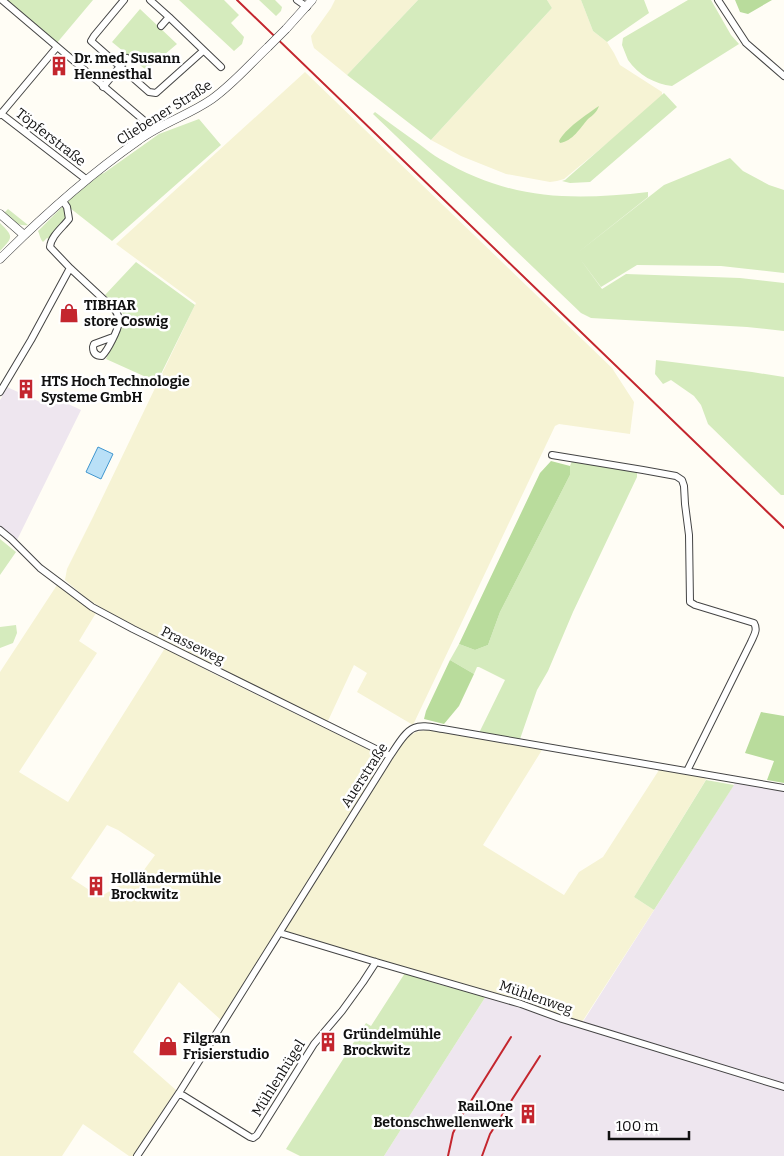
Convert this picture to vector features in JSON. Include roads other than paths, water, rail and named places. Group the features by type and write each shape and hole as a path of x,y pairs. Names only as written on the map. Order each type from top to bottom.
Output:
{"street":[{"path":"2,0 154,129"},
{"path":"124,0 91,41 149,92 156,94 203,51"},
{"path":"150,0 221,67"},
{"path":"297,0 307,7"},
{"name":"Cliebener Straße","path":"0,259 24,235 87,180 126,149 154,129 213,98 268,47 312,0"},
{"path":"718,0 746,43 784,76"},
{"path":"161,26 169,17"},
{"path":"0,114 57,47"},
{"path":"103,86 127,58"},
{"name":"Töpferstraße","path":"0,114 87,180"},
{"path":"63,201 68,207 68,219 55,236 50,247 118,314 118,328 114,336"},
{"path":"0,214 24,235"},
{"path":"0,392 70,268"},
{"path":"552,455 636,468 676,476 682,480 689,535 690,602 754,623 756,626 751,642 687,771"},
{"name":"Prasseweg","path":"0,530 40,568 92,607 390,756"},
{"name":"Auerstraße","path":"138,1156 390,756 413,728 443,729 784,788"},
{"name":"Mühlenweg","path":"280,933 521,1004 562,1019 784,1087"},
{"name":"Mühlenhügel","path":"178,1094 253,1138 257,1135 314,1044 342,1011 376,962"}],"water":[{"path":"98,447 113,454 101,479 86,472"}],"railway":[{"path":"237,0 784,528"},
{"path":"448,1156 453,1133 461,1117 511,1037"},
{"path":"482,1156 490,1134 540,1056"}],"place":[{"name":"Dr. med. Susann Hennesthal","path":"59,66"},
{"name":"TIBHAR store Coswig","path":"69,313"},
{"name":"HTS Hoch Technologie Systeme GmbH","path":"26,389"},
{"name":"Holländermühle Brockwitz","path":"96,886"},
{"name":"Gründelmühle Brockwitz","path":"328,1042"},
{"name":"Filgran Frisierstudio","path":"168,1046"},
{"name":"Rail.One Betonschwellenwerk","path":"528,1114"}]}
